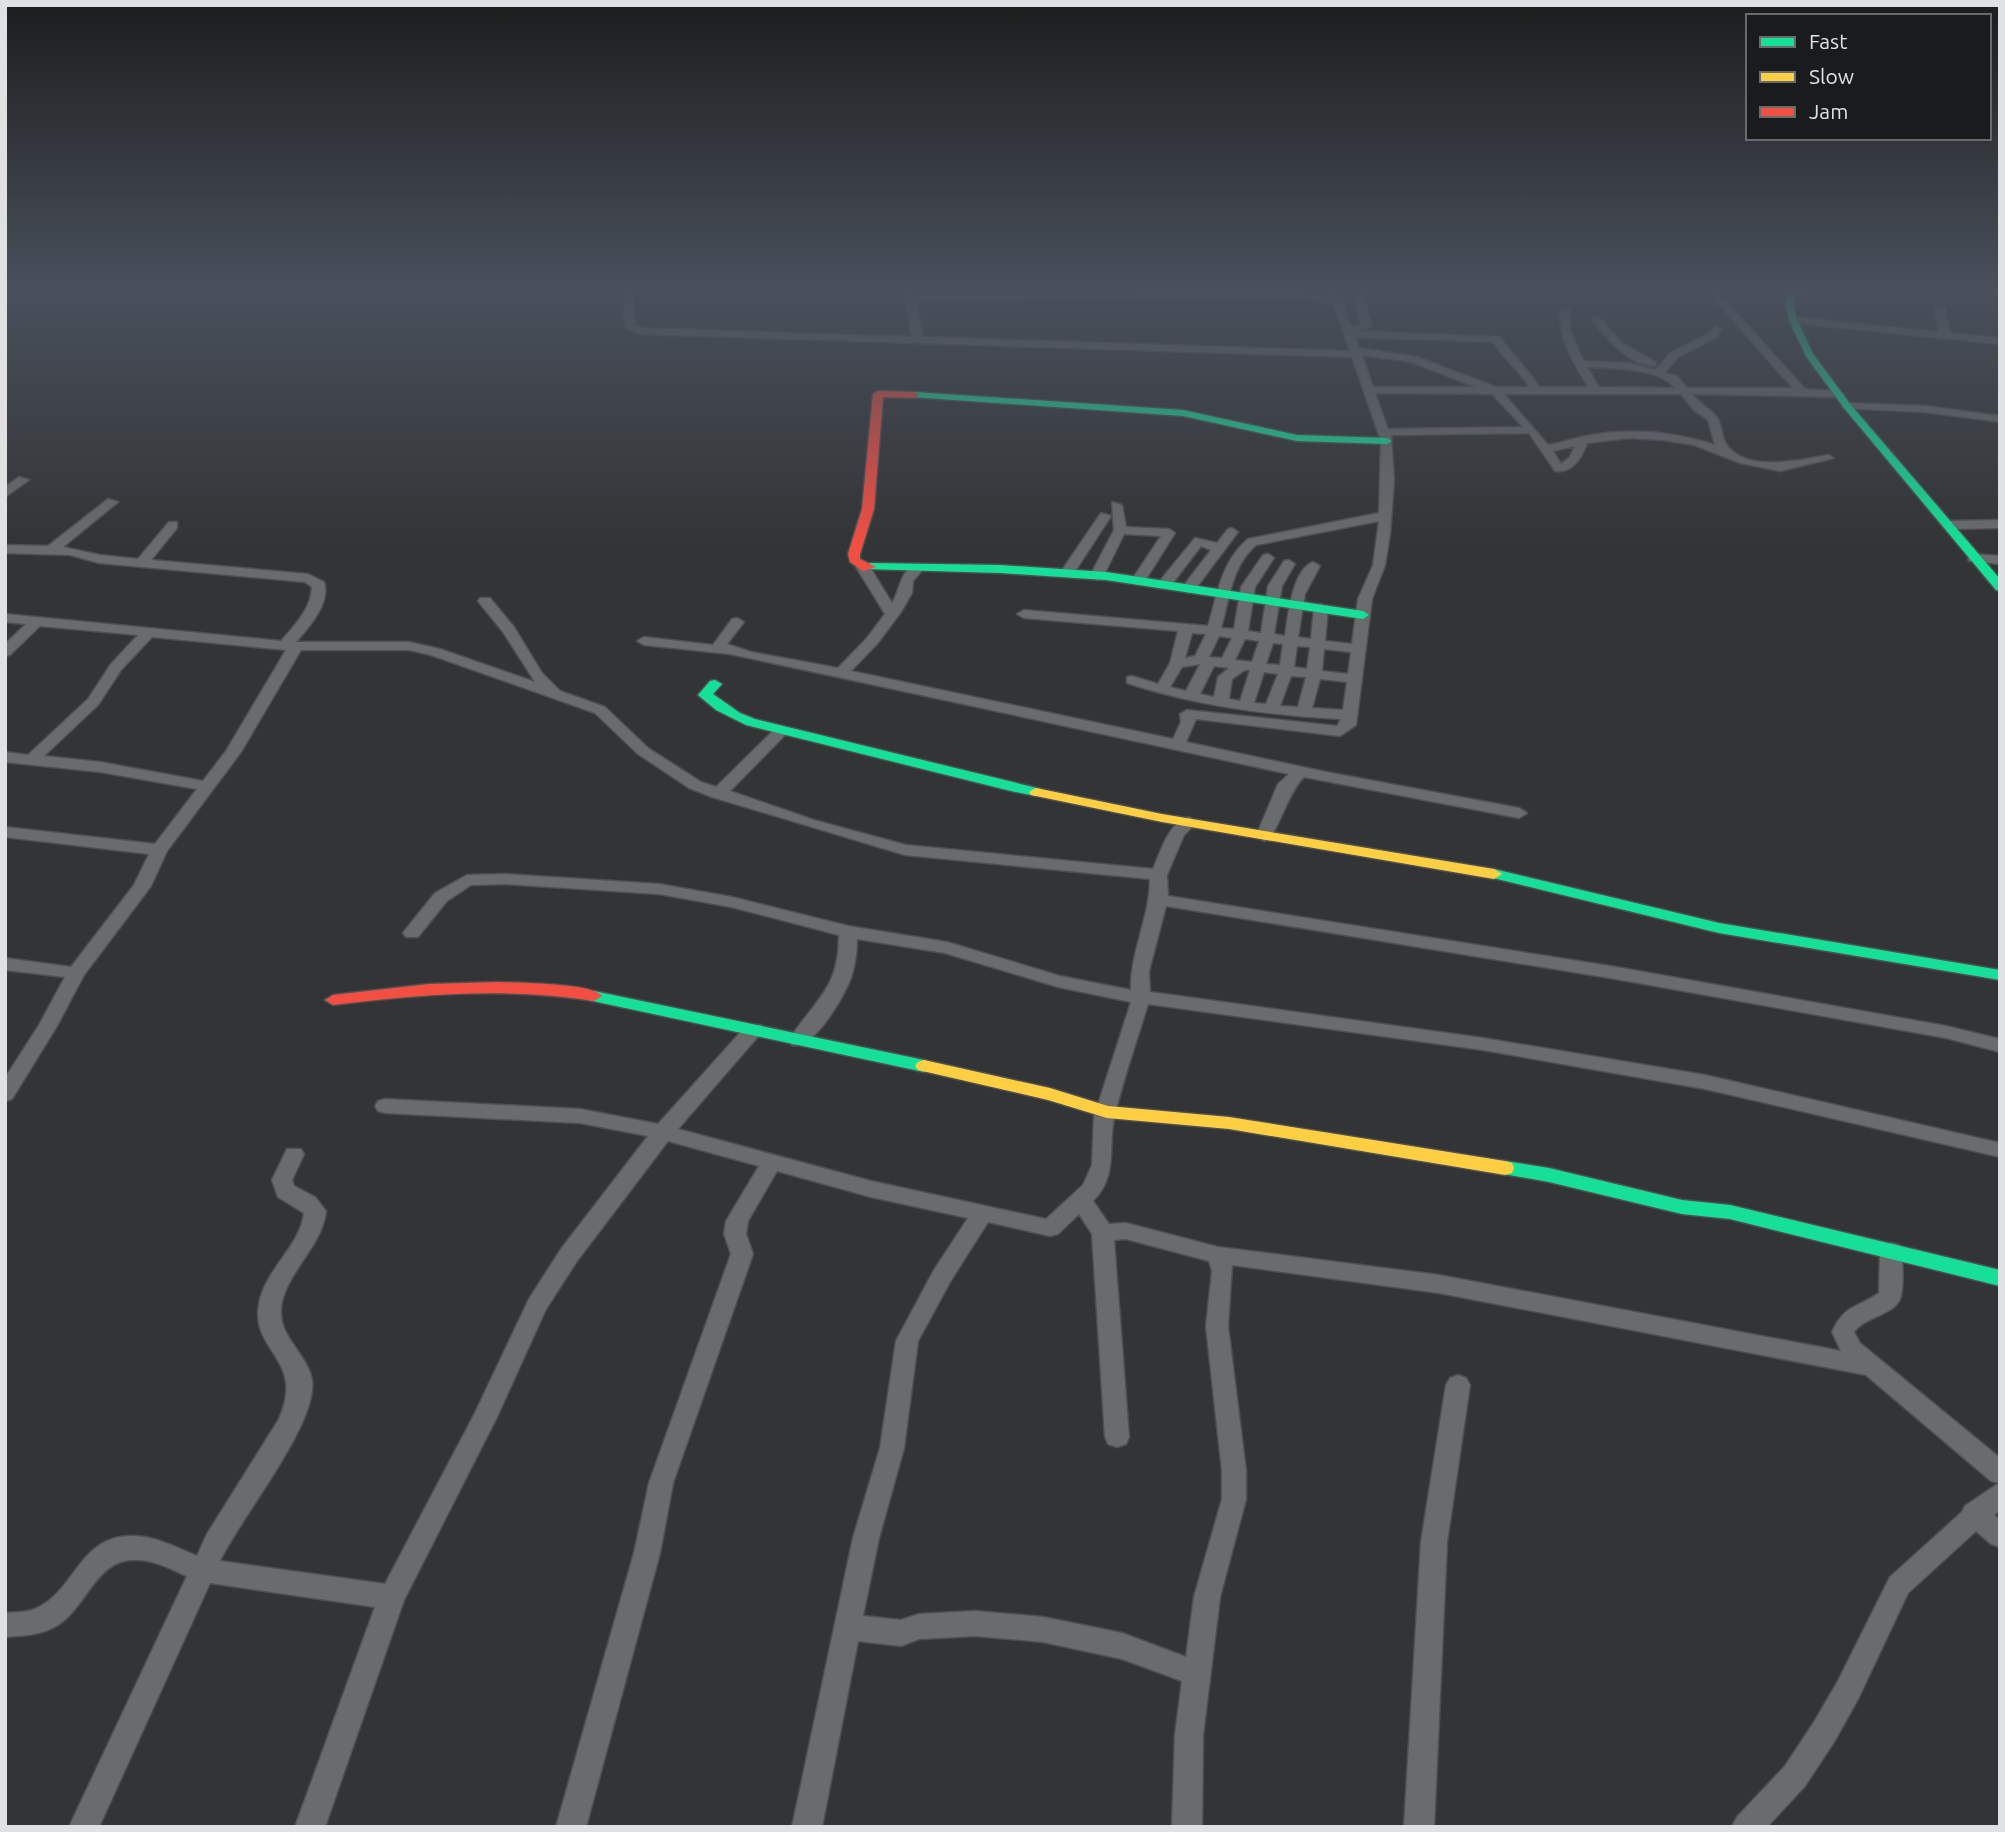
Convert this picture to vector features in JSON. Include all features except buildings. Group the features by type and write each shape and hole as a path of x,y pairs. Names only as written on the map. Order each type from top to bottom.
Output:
{"street":[{"path":"1178,744 1189,722 1187,714 1340,731 1348,725 1367,592 1379,565 1385,516 1385,436 1365,374"},
{"path":"1453,374 1496,391 1532,430 1559,468 1565,468 1578,454 1581,440"},
{"path":"1527,374 1536,391"},
{"path":"1587,374 1597,391"},
{"path":"1669,374 1679,381 1698,408 1713,419 1720,443 1731,455"},
{"path":"1784,374 1798,391"},
{"path":"1825,374 2000,587"},
{"path":"1371,390 1798,391 2000,419"},
{"path":"891,612 863,566 854,560 868,509 878,394 990,398 1183,413 1297,438 1532,430"},
{"path":"1546,449 1617,435 1671,436 1701,442 1744,461 1775,480"},
{"path":"1744,461 1780,467 1828,458"},
{"path":"5,493 23,480"},
{"path":"49,552 112,502"},
{"path":"1097,576 1120,530 1116,505"},
{"path":"1067,573 1105,516"},
{"path":"1192,695 1224,595 1222,590 1233,565 1252,541 1385,516"},
{"path":"1949,525 2000,524"},
{"path":"141,563 173,526"},
{"path":"1120,530 1169,533 1138,581"},
{"path":"1188,589 1232,532"},
{"path":"1164,585 1199,541 1217,548"},
{"path":"5,549 71,551 99,559 230,569 315,581 319,585 320,593 233,752 207,786 204,795 159,850 142,886 76,972 48,1026 5,1094"},
{"path":"1226,664 1240,635 1245,597 1254,576 1268,558"},
{"path":"1974,558 2000,560"},
{"path":"1246,705 1250,666 1267,638 1275,586 1289,564"},
{"path":"863,566 1067,573 1363,615"},
{"path":"1272,708 1286,671 1296,604 1313,566"},
{"path":"841,673 872,641 905,593 906,580 917,568"},
{"path":"485,601 509,630 536,675 557,695"},
{"path":"1304,712 1314,674 1321,608"},
{"path":"1024,614 1186,628 1359,649"},
{"path":"5,618 290,646 409,646 435,652 607,714 643,751 695,785 718,794 905,850 1159,875"},
{"path":"5,652 37,621"},
{"path":"726,651 719,646 737,622"},
{"path":"1161,690 1179,658 1186,628"},
{"path":"31,760 93,702 116,667 150,631"},
{"path":"644,640 726,651 841,673 1418,798 1518,813"},
{"path":"1179,658 1355,679"},
{"path":"1221,701 1225,677 1250,666"},
{"path":"1132,680 1161,690 1221,701 1348,715"},
{"path":"715,684 705,695 723,712 779,733 829,741 959,776 1264,836 1529,880 1719,928 2000,975"},
{"path":"718,794 779,733"},
{"path":"5,757 100,767 207,786"},
{"path":"1264,836 1286,784 1300,772"},
{"path":"385,1106 580,1116 663,1132 771,1164 1050,1228 1092,1189 1102,1165 1107,1112 1141,998 1140,971 1159,900 1159,875 1177,833 1189,822"},
{"path":"5,832 159,850"},
{"path":"412,933 441,897 467,880 506,879 691,893 848,932 958,950 1058,981 1141,998 1483,1044 1704,1082 2000,1150"},
{"path":"1159,900 1630,976 1946,1032 2000,1046"},
{"path":"799,1040 818,1019 842,978 850,957 848,932"},
{"path":"5,964 76,972"},
{"path":"333,1000 381,993 545,987 649,1005 1005,1083 1107,1112 1229,1123 1615,1188 1682,1207 1730,1212 2000,1278"},
{"path":"310,1827 392,1597 485,1418 537,1306 569,1255 663,1132 754,1029"},
{"path":"84,1827 216,1542 289,1424 299,1401 300,1379 271,1327 270,1304 278,1282 313,1227 315,1211 308,1203 285,1191 282,1180 294,1154"},
{"path":"571,1827 647,1553 661,1483 742,1254 735,1234 737,1221 771,1164"},
{"path":"1081,1200 1103,1233 1117,1437"},
{"path":"807,1827 866,1538 892,1448 907,1341 942,1276 982,1214"},
{"path":"1103,1233 1126,1231 1218,1255 1439,1284 1868,1366"},
{"path":"1891,1251 1890,1297 1882,1304 1858,1312 1847,1321 1843,1332 1851,1349 1868,1366 2000,1473"},
{"path":"1187,1827 1189,1735 1207,1597 1234,1499 1234,1471 1217,1326 1223,1271 1218,1255"},
{"path":"1419,1827 1434,1542 1458,1385"},
{"path":"1747,1827 1795,1776 1824,1731 1848,1690 1899,1585 1974,1514 2000,1494"},
{"path":"1974,1514 2000,1536"},
{"path":"5,1625 30,1626 57,1612 102,1557 118,1550 137,1547 160,1550 204,1569 392,1597"},
{"path":"846,1633 855,1627 901,1633 909,1627 948,1623 1032,1628 1121,1646 1198,1674"}],"traffic: fast":[{"path":"1824,374 1847,406 2000,587"},
{"path":"914,395 1183,413 1297,438 1387,441"},
{"path":"870,567 1000,569 1106,576 1363,615"},
{"path":"715,684 705,695 735,716 751,722 1036,792"},
{"path":"1494,874 1719,928 2000,975"},
{"path":"594,996 924,1066"},
{"path":"1505,1168 1549,1175 1682,1207 1730,1212 2000,1278"}],"traffic: slow":[{"path":"1036,792 1162,818 1494,874"},
{"path":"924,1066 1050,1094 1107,1112 1229,1123 1505,1168"}],"traffic: jam":[{"path":"870,567 863,567 854,560 854,554 868,509 878,394 914,395"},
{"path":"333,1000 396,992 498,987 532,988 594,996"}]}
